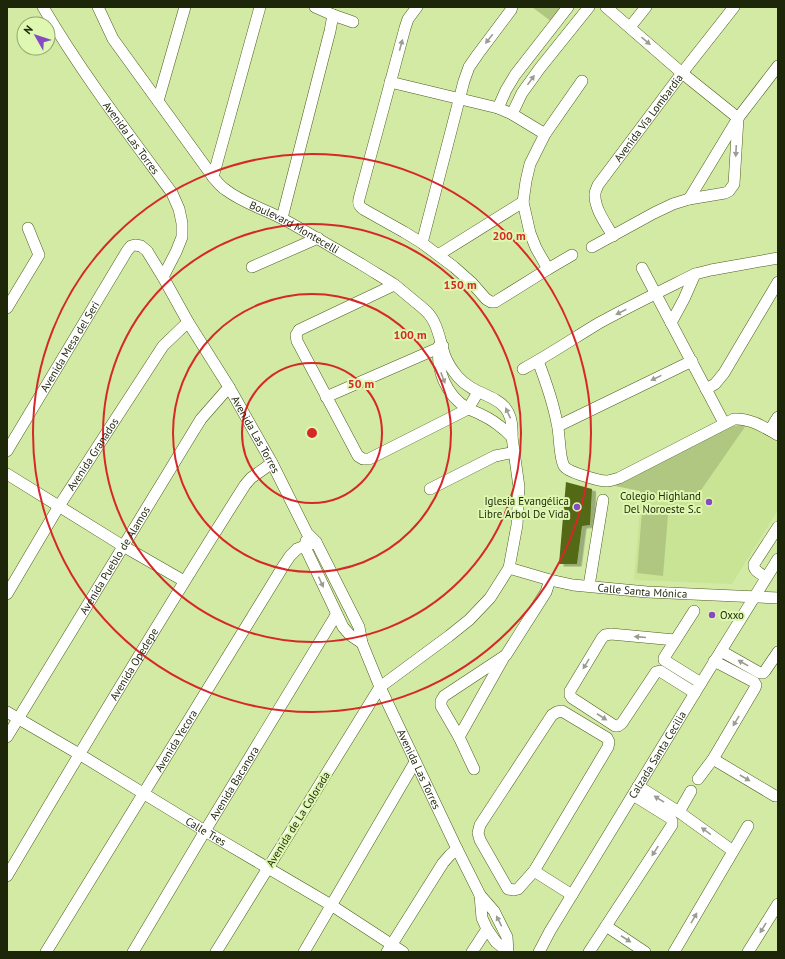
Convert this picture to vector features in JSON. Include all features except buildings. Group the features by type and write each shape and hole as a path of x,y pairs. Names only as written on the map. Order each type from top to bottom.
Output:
{"street":[{"name":"Avenida Las Torres","path":"43,7 103,99 172,193 179,209 182,223 182,237 163,277"},
{"name":"Boulevard Montecelli","path":"99,7 105,24 113,39 213,178 226,190 244,201 282,218 318,238 394,285 428,312 437,328 440,345 451,368 458,378 467,386 491,397 505,406 511,420 519,487 517,525 509,568"},
{"path":"158,101 184,7"},
{"path":"213,178 260,7"},
{"path":"315,7 353,22"},
{"path":"417,7 408,19 405,28 359,199 358,203 360,207 404,232 438,255 472,283 486,300 491,302 496,302 548,268 572,255"},
{"path":"422,244 459,99 469,67 512,7"},
{"path":"512,114 522,93 574,24 589,7"},
{"path":"606,7 682,73 738,118"},
{"name":"Avenida Vía Lombardia","path":"613,236 600,213 596,202 595,194 598,185 682,73 734,7"},
{"path":"630,27 641,9"},
{"path":"498,108 515,75 566,11 574,24"},
{"path":"282,218 333,15"},
{"path":"689,199 738,118 778,66"},
{"path":"548,268 536,248 530,233 523,202 526,181 530,164 545,134 582,81"},
{"path":"390,82 498,108 512,114 545,134"},
{"path":"592,247 654,212 689,199 729,191 734,184 738,118"},
{"path":"438,255 523,202"},
{"path":"7,308 39,255 28,228"},
{"path":"252,268 318,238"},
{"name":"Avenida Las Torres","path":"135,245 141,246 147,251 163,277 272,463 307,533 316,542 358,627 362,643 380,687 457,849 480,895 494,911 507,937 508,952"},
{"name":"Avenida Mesa del Seri","path":"7,451 127,251 131,246 135,245"},
{"path":"523,369 573,338 695,274 778,258"},
{"path":"642,268 724,423"},
{"path":"671,323 695,274"},
{"path":"706,389 715,384 724,373 778,282"},
{"path":"394,285 299,330 296,335 297,341 358,456 363,459 369,459 468,408 478,392"},
{"name":"Avenida Granados","path":"7,594 59,506 163,346 188,322"},
{"path":"326,397 440,345"},
{"name":"Boulevard Montecelli","path":"440,345 438,360 441,375 447,388 456,400 498,424 512,436"},
{"path":"538,361 552,399 558,426 564,468 598,480 608,481 619,478 734,419 741,418 749,420 774,433 778,417"},
{"path":"558,426 692,361"},
{"name":"Avenida Pueblo de Alamos","path":"7,737 201,419 228,387"},
{"path":"430,489 495,456 515,452"},
{"name":"Avenida Opedepe","path":"7,876 184,581 245,485 251,478 272,463"},
{"path":"7,474 184,581"},
{"path":"589,586 603,500"},
{"path":"766,577 755,570 754,564 778,527"},
{"path":"305,547 307,533"},
{"name":"Avenida Yecora","path":"46,952 284,565 297,549 316,542"},
{"name":"Avenida Las Torres","path":"305,547 343,627 350,635 362,643"},
{"name":"Calzada Santa Cecilia","path":"538,952 778,558"},
{"path":"380,687 470,620 490,598 509,568"},
{"name":"Calle Santa Mónica","path":"509,568 550,580 589,586 647,592 778,598"},
{"path":"459,737 506,655 546,592 550,580"},
{"path":"694,611 664,660 701,683"},
{"name":"Avenida Bacanora","path":"133,952 336,615"},
{"path":"675,640 611,634 605,635 570,691 570,695 572,698 614,726 618,726 622,723 658,671 695,693"},
{"path":"720,651 760,673 765,671 778,652"},
{"path":"474,769 459,737 441,706 441,701 444,696 506,655"},
{"path":"698,779 713,759 756,688 754,682 714,661"},
{"name":"Avenida de La Colorada","path":"216,952 380,687"},
{"path":"562,711 607,738 609,742 608,747 534,872 518,889 508,889 480,840 478,833 480,825 552,715 562,711"},
{"name":"Calle Tres","path":"7,712 331,905 389,948 403,952"},
{"path":"713,759 775,796 778,796"},
{"path":"304,952 415,762"},
{"path":"636,791 679,812 733,851"},
{"path":"589,952 672,825 670,818 636,791"},
{"path":"679,812 691,791"},
{"path":"674,952 748,826"},
{"path":"389,948 443,863 457,849"},
{"path":"534,872 572,895"},
{"name":"Avenida Las Torres","path":"480,895 482,918 487,929 496,942 508,952"},
{"path":"748,952 778,905"},
{"path":"606,926 645,952"},
{"path":"472,952 487,929"}],"shaded area":[{"path":"532,7 563,7 552,22"},
{"name":"Colegio Highland Del Noroeste S.c","path":"747,424 778,443 778,510 732,584 634,580 641,495 699,493"},
{"path":"747,424 699,493 641,495 640,491 615,486 727,427"},
{"path":"642,512 668,515 663,576 637,573"}],"place":[{"name":"Colegio Highland Del Noroeste S.c","path":"709,502"},
{"name":"Iglesia Evangélica Libre Arbol De Vida","path":"577,507"},
{"name":"Oxxo","path":"712,615"}]}
